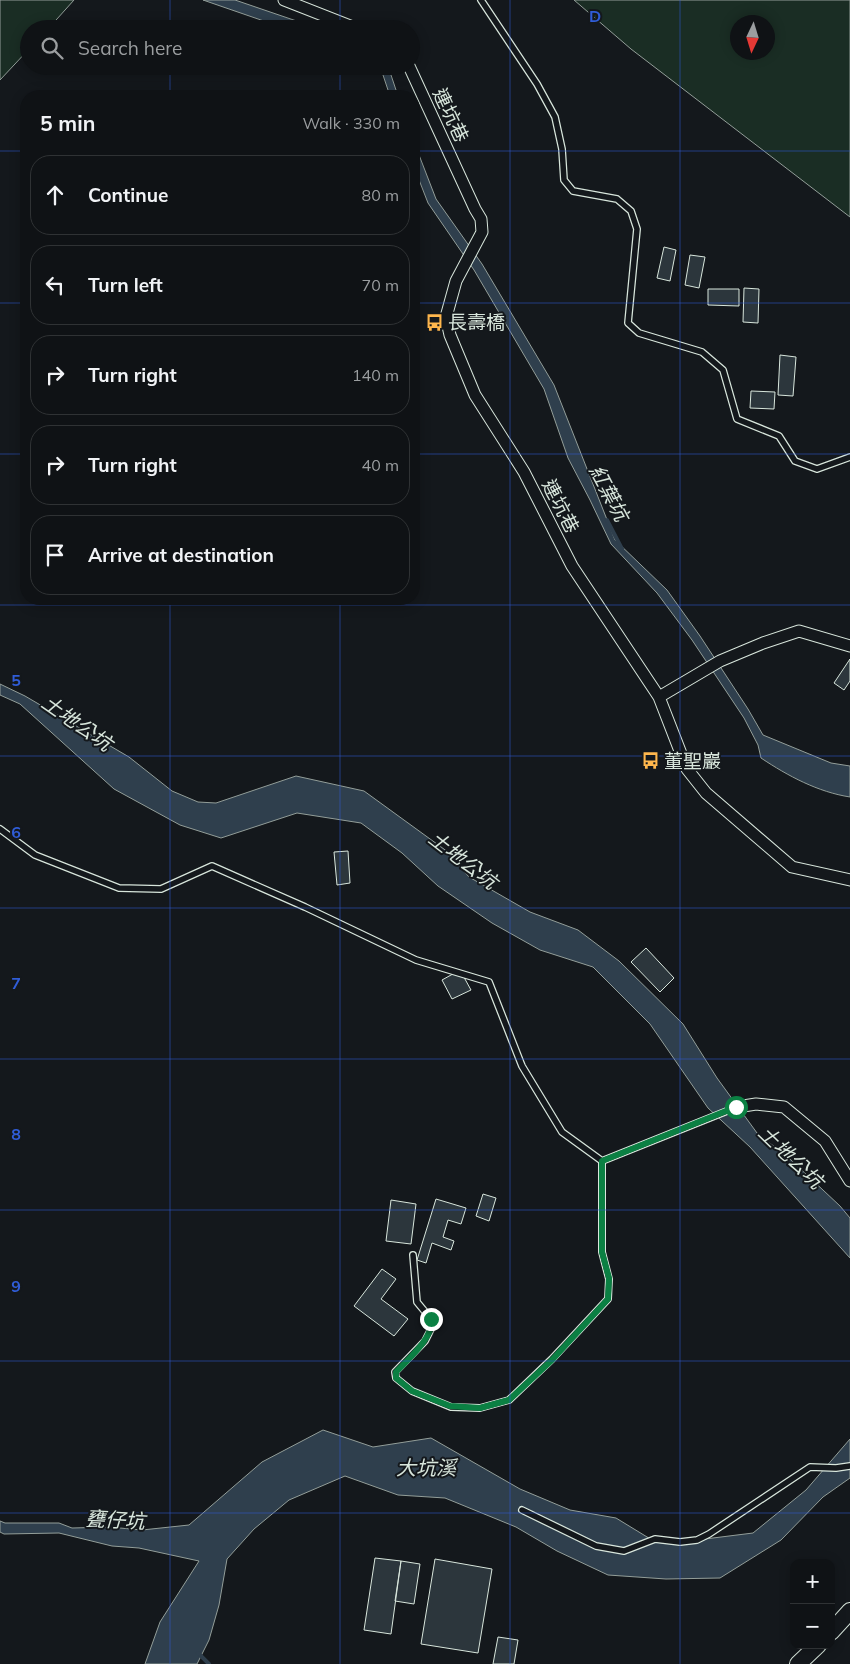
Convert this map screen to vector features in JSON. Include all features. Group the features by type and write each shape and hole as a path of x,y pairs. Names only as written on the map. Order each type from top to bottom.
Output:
{"main road":[{"path":"835,1628 850,1612"},
{"path":"798,1664 814,1649"}],"street":[{"path":"284,0 335,20"},
{"name":"連坑巷","path":"413,75 475,209 481,218 482,232 456,281 446,317 450,335 475,396 524,472 572,566 659,697 687,769 706,793 792,867 850,880"},
{"path":"659,697 720,661 763,643 799,631 850,646"},
{"path":"736,1107 756,1104 784,1107 825,1141 850,1181"}],"lane":[{"path":"481,0 537,84 555,117 562,149 564,180 573,191 616,199 631,211 637,229 628,323 639,333 702,352 723,370 737,419 779,436 795,461 817,469 850,457"},
{"path":"0,828 35,855 119,888 161,890 212,866 305,907 416,960 488,982 522,1066 562,1132 602,1161"},
{"path":"602,1161 736,1107"},
{"path":"413,1255 417,1302 431,1319 432,1325 425,1341 396,1372 396,1378 412,1391 450,1406 480,1408 509,1400 552,1360 608,1299 609,1278 602,1252 602,1161"},
{"path":"522,1510 596,1546 624,1551 655,1539 680,1542 697,1540 810,1467 836,1468 850,1466"}],"green space":[{"path":"0,0 74,0 56,20 20,20 20,59 0,80"},
{"path":"574,0 850,0 850,217 631,49"}],"water":[{"path":"203,0 235,0 294,20 261,20"},
{"path":"383,75 391,75 396,90 388,90"},
{"path":"420,158 436,199 482,264 554,385 615,540 667,590 700,636 763,735 831,763 850,766 850,797 838,795 804,782 761,758 758,745 744,718 692,640 657,593 611,544 568,458 544,389 474,270 428,203 420,182"},
{"path":"0,684 25,696 129,757 172,791 198,802 216,803 296,776 364,791 448,852 469,877 530,912 578,930 619,961 683,1024 717,1078 757,1133 790,1159 840,1206 850,1218 850,1258 750,1147 708,1108 650,1024 593,967 540,950 492,923 438,886 402,853 361,823 297,813 221,838 180,825 114,789 20,704 0,695"},
{"name":"大坑溪","path":"323,1430 373,1447 431,1438 520,1489 570,1510 616,1518 652,1540 697,1540 753,1533 806,1490 850,1439 850,1478 823,1497 781,1540 720,1578 666,1579 608,1575 557,1551 516,1527 445,1498 398,1495 345,1476 289,1500 254,1529 227,1559 219,1605 209,1640 197,1664 145,1664 160,1622 199,1561 139,1548 112,1546 59,1533 4,1534 0,1532 0,1521 5,1523 59,1523 72,1528 109,1527 142,1530 189,1525 262,1462"}],"building":[{"path":"664,247 676,250 670,281 657,278"},
{"path":"690,255 705,257 699,288 685,285"},
{"path":"744,288 759,289 758,323 743,322"},
{"path":"708,289 739,289 739,306 708,305"},
{"path":"780,355 796,357 793,396 778,395"},
{"path":"751,391 775,392 774,409 750,408"},
{"path":"850,659 850,681 844,690 834,683"},
{"path":"348,851 350,883 337,885 334,852"},
{"path":"646,948 674,978 660,992 631,962"},
{"path":"460,970 471,990 452,999 442,980"},
{"path":"483,1194 496,1198 489,1221 476,1216"},
{"path":"436,1199 466,1208 461,1224 448,1220 443,1237 454,1241 451,1250 432,1243 426,1263 417,1260"},
{"path":"391,1200 416,1204 411,1244 386,1241"},
{"path":"382,1269 396,1279 381,1299 408,1319 394,1336 354,1306"},
{"path":"375,1558 401,1561 391,1634 364,1630"},
{"path":"435,1559 492,1569 478,1653 421,1644"},
{"path":"401,1561 420,1564 414,1604 395,1601"},
{"path":"498,1637 518,1640 514,1664 493,1664"}],"waterway":[{"name":"紅葉坑","path":"607,520 622,549"},
{"path":"198,1653 209,1664"}],"place":[{"name":"長壽橋","path":"434,322"},
{"name":"董聖巖","path":"650,761"}],"route":[{"path":"431,1319 432,1325 425,1341 396,1372 396,1378 412,1391 450,1406 480,1408 509,1400 552,1360 608,1299 609,1278 602,1252 602,1161 736,1107"}],"water label":[{"name":"土地公坑","path":"77,723"},
{"name":"土地公坑","path":"463,860"},
{"name":"土地公坑","path":"791,1157"},
{"name":"甕仔坑","path":"115,1520"}]}
